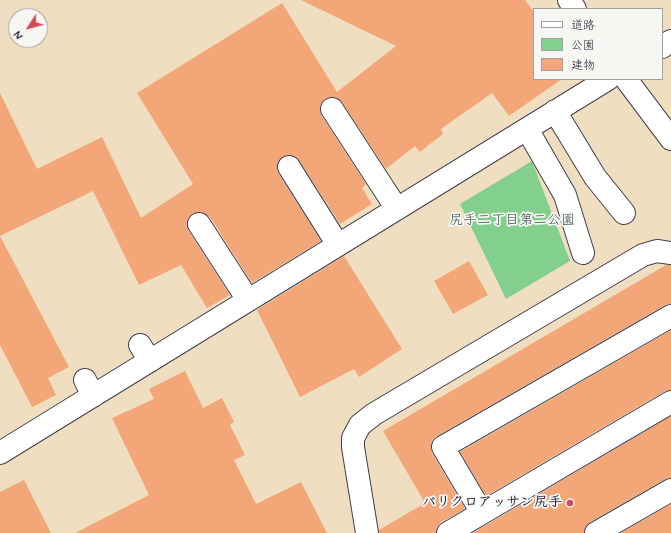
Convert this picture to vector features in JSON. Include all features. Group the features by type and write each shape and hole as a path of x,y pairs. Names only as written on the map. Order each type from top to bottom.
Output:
{"street":[{"path":"0,453 89,388 145,353 248,300 606,80"},
{"path":"627,80 669,133"},
{"path":"332,108 397,209"},
{"path":"556,111 595,177 624,213"},
{"path":"527,129 565,195 584,254"},
{"path":"289,167 338,245"},
{"path":"200,224 248,300"},
{"path":"367,533 353,447 353,438 360,425 374,414 643,255 657,251 671,253"},
{"path":"482,513 443,447 671,316"},
{"path":"448,533 671,402"},
{"path":"596,533 671,490"}],"green space":[{"name":"尻手二丁目第二公園","path":"532,161 570,261 506,299 460,204"}],"building":[{"path":"301,0 525,0 533,11 533,80 561,80 509,116 492,93 441,129 443,134 420,152 415,146 386,169 342,102 337,98 326,98 321,104 321,115 366,184 362,188 372,204 340,224 299,160 294,156 283,156 278,162 278,173 321,241 252,283 210,217 204,213 193,213 188,219 188,230 230,295 207,308 181,265 139,285 93,191 0,236 0,93 37,169 102,137 141,218 193,184 137,93 282,3 337,92 396,46"},
{"path":"0,236 69,367 48,378 56,395 32,407 0,345"},
{"path":"344,256 402,349 359,377 354,369 300,397 257,310"},
{"path":"469,261 488,295 453,314 434,281"},
{"path":"666,265 671,265 671,304 665,305 432,440 432,453 465,509 441,522 437,527 436,533 379,533 379,530 425,503 383,431"},
{"path":"671,330 671,390 665,391 486,496 460,452"},
{"path":"185,371 203,408 222,398 234,422 230,425 245,455 234,460 256,504 301,482 327,533 75,533 149,495 112,418 154,399 149,389"},
{"path":"671,416 671,478 665,479 590,522 585,527 584,533 473,533"},
{"path":"24,480 51,533 0,533 0,492"},
{"path":"671,504 671,533 621,533"}],"place":[{"name":"パリクロアッサン尻手","path":"570,503"}]}
